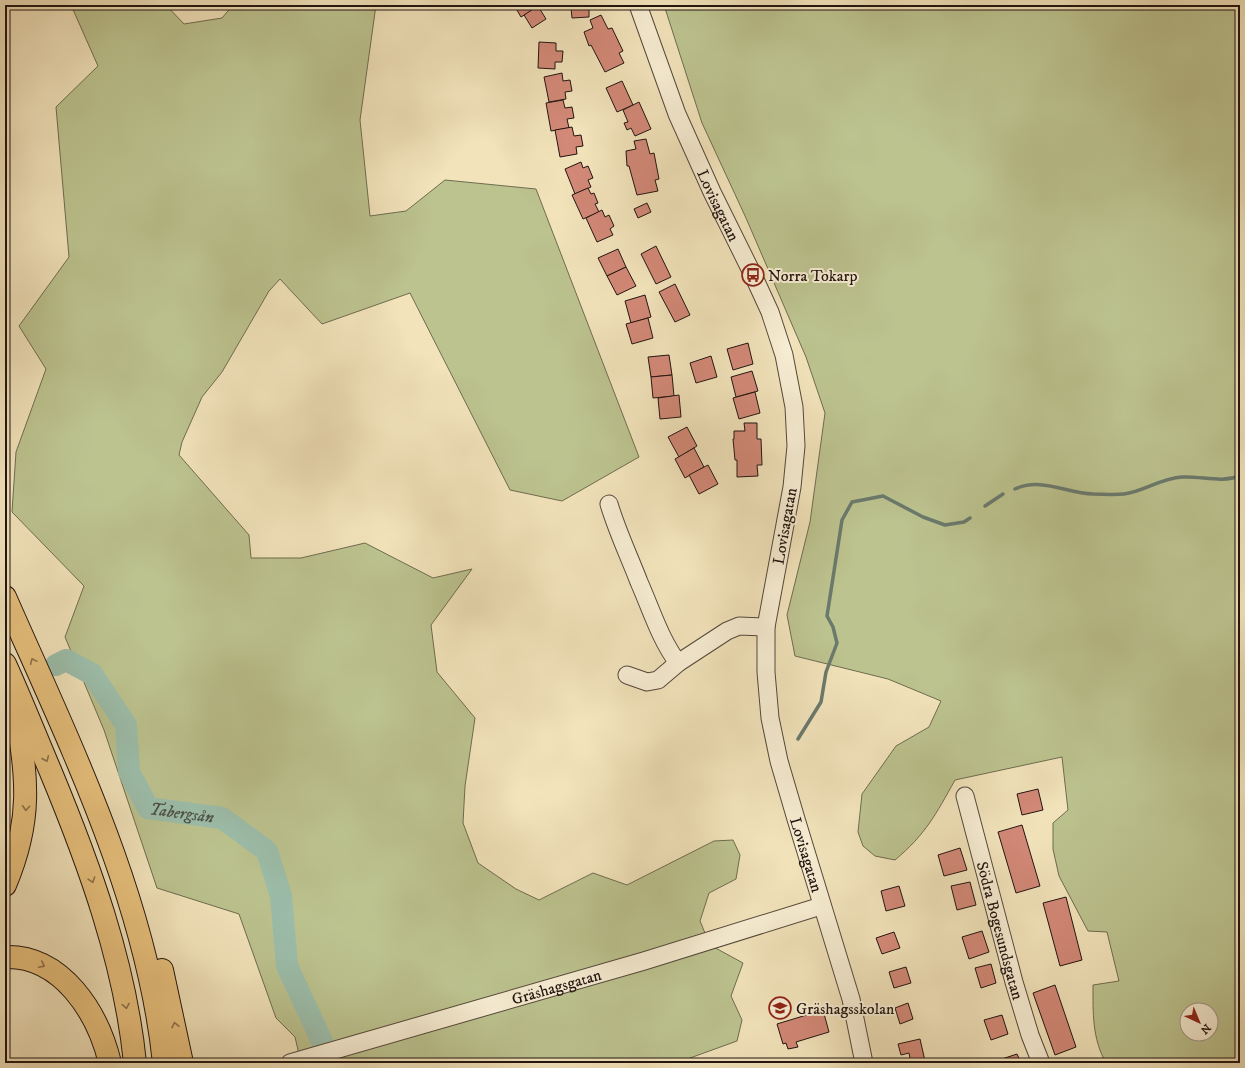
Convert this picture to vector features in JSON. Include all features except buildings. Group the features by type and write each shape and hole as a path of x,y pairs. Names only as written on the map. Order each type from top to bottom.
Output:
{"highway":[{"path":"5,596 79,767 104,829 131,910 147,968 164,1063"},
{"path":"8,670 25,725 72,822 104,918 127,1008 135,1063"},
{"path":"5,885 14,863 25,815 25,725"},
{"path":"79,767 129,870 156,944 182,1063"},
{"path":"5,956 17,956 32,960 58,974 69,984 79,996 95,1024 110,1063"}],"street":[{"name":"Lovisagatan","path":"638,5 677,114 712,192 766,304 784,355 794,407 796,446 794,470 760,626 770,718 779,761 821,906 851,999 864,1063"},
{"path":"609,504 617,531 658,627 669,650 678,662"},
{"path":"626,675 647,682 658,680 678,662 727,631 739,626 760,626"},
{"name":"Södra Bogesundsgatan","path":"965,796 1014,982 1030,1035 1041,1063"},
{"name":"Gräshagsgatan","path":"290,1063 644,961 821,906"}],"green space":[{"path":"71,5 166,5 184,24 222,18 233,5 376,5 360,120 370,216 406,211 445,180 536,189 639,457 562,501 510,490 410,293 322,324 280,279 269,291 222,372 202,397 182,442 179,455 249,535 251,558 301,558 365,543 433,578 472,569 431,625 437,672 475,718 465,786 463,823 478,863 516,889 539,900 593,873 627,885 714,841 733,840 740,855 736,879 709,893 700,921 710,945 743,963 731,996 742,1020 737,1041 690,1058 687,1063 301,1063 295,1037 276,1018 239,914 157,888 104,730 65,637 84,586 12,512 16,452 46,369 19,326 69,257 56,107 98,66"},
{"path":"664,5 1240,5 1240,1063 1106,1063 1101,1054 1094,1025 1093,985 1119,981 1107,932 1088,931 1059,876 1053,849 1053,823 1068,810 1062,757 955,780 930,823 915,841 895,860 875,856 863,846 858,832 862,794 896,746 929,727 941,701 888,679 795,656 787,615 810,522 825,413 806,357 746,218 702,123"}],"waterway":[{"path":"1015,489 1025,486 1044,485 1083,493 1120,494 1138,491 1159,482 1174,478 1189,477 1226,479 1240,476"},
{"path":"985,506 1003,494"},
{"path":"798,739 821,702 826,672 837,643 833,627 827,616 842,520 852,502 883,496 923,517 945,525 964,522 970,518"},
{"name":"Tabergsån","path":"56,665 66,660 92,674 126,725 129,772 148,808 222,818 267,851 281,896 287,966 332,1063"}],"place":[{"name":"Norra Tokarp","path":"753,275"},
{"name":"Gräshagsskolan","path":"780,1008"}]}
